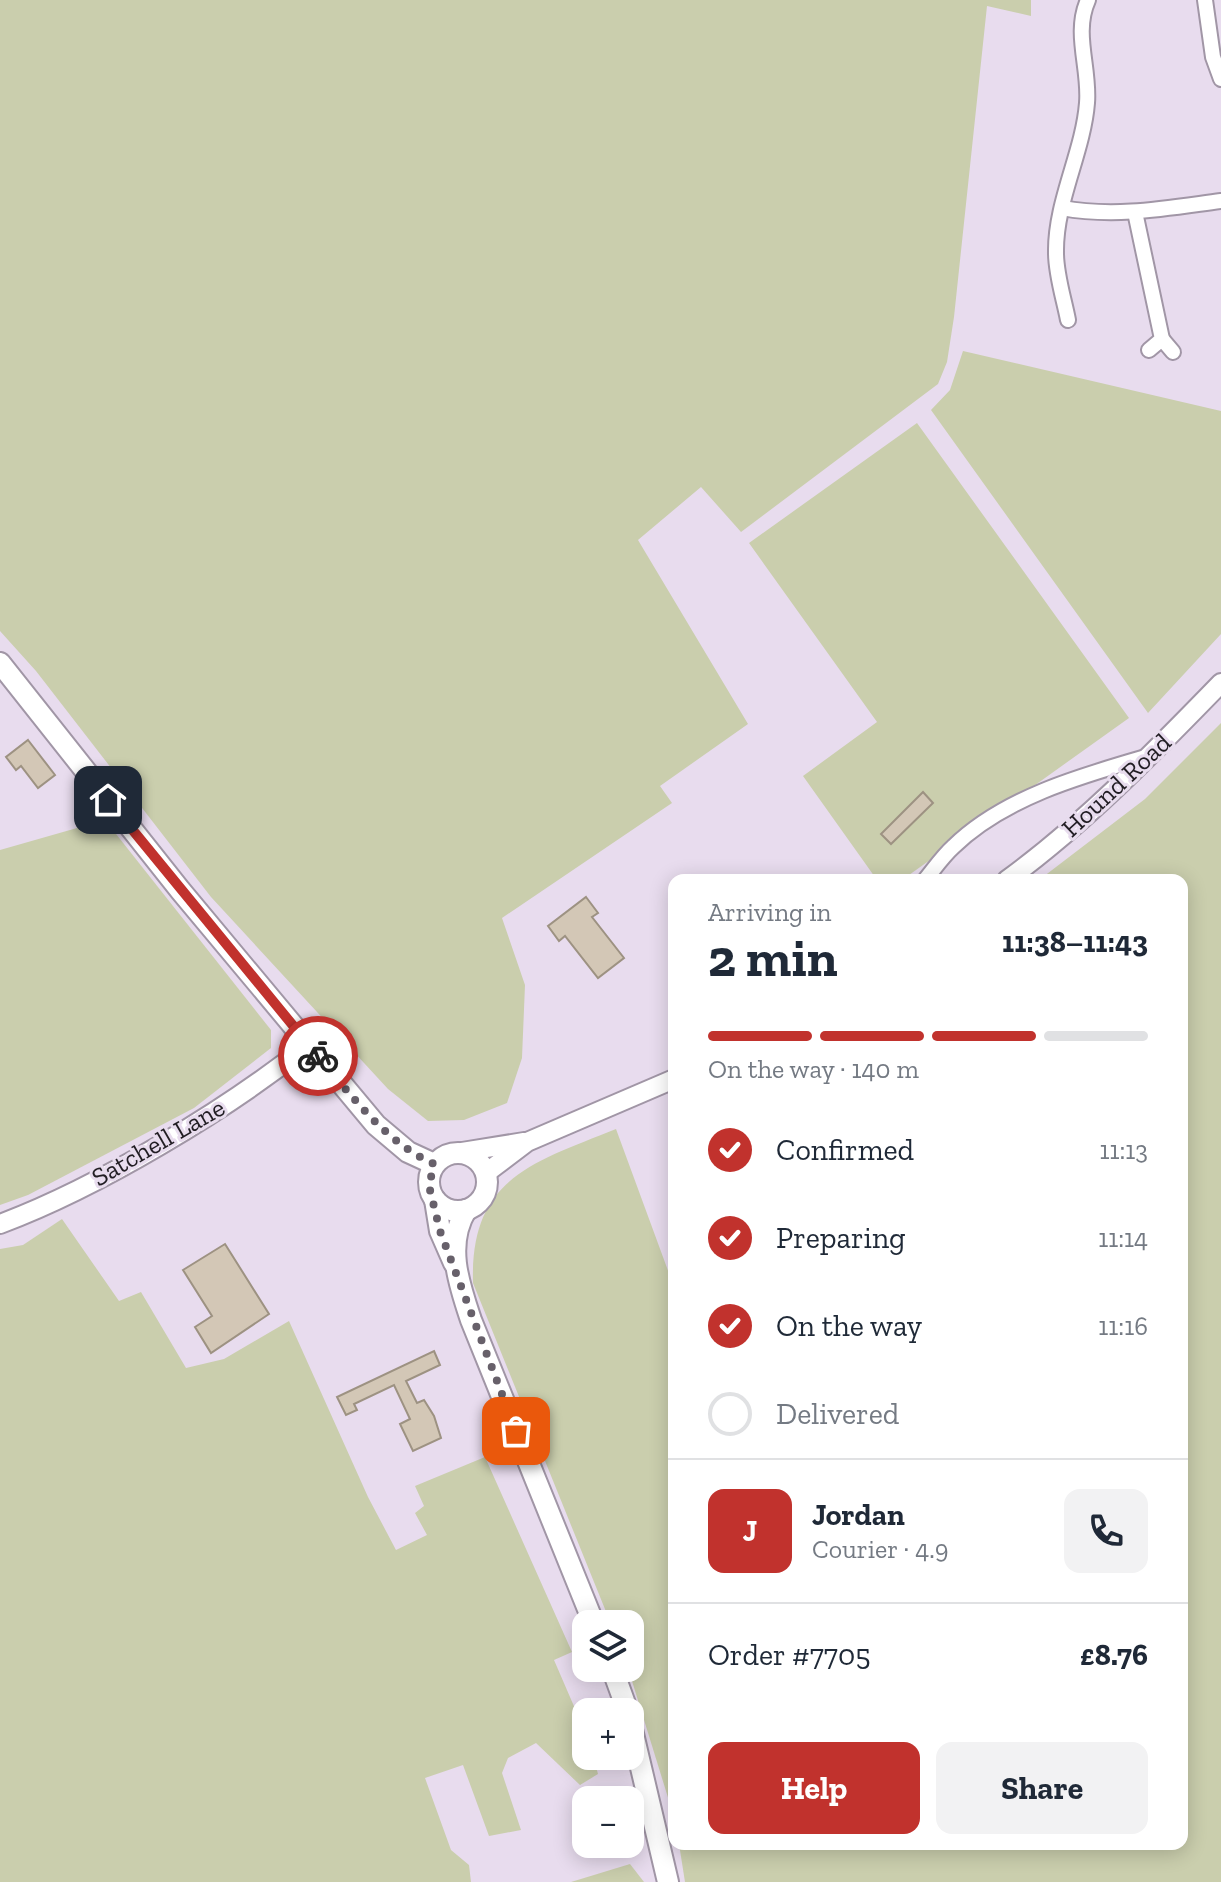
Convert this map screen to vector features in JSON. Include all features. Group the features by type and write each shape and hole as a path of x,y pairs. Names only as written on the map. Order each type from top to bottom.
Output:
{"main road":[{"path":"0,663 376,1125 408,1152 434,1164"},
{"path":"454,1263 460,1219 483,1197 486,1173 480,1162 462,1152 443,1156 434,1164 429,1186 435,1200 440,1231 454,1263 471,1320 588,1610"},
{"path":"435,1200 452,1210 466,1210"},
{"path":"642,1770 668,1882"}],"street":[{"path":"1068,320 1056,253 1062,208 1087,108 1088,81 1080,35 1088,0"},
{"path":"1205,0 1213,57 1221,79"},
{"path":"1062,208 1091,213 1135,212 1221,201"},
{"path":"1135,212 1162,339 1173,352"},
{"path":"1149,350 1162,339"},
{"name":"Hound Road","path":"1015,874 1150,756 1221,683"},
{"path":"930,874 953,846 1011,806 1031,796 1150,756"},
{"name":"Satchell Lane","path":"0,1224 69,1193 134,1157 247,1089 308,1045"},
{"path":"486,1173 527,1142 668,1082"},
{"path":"462,1152 508,1142 527,1142"}],"green space":[{"path":"0,0 1031,0 1031,16 987,6 954,317 947,362 938,384 741,532 701,487 638,540 748,724 660,786 672,803 502,918 525,985 522,1058 507,1103 464,1120 428,1121 388,1089 211,897 36,671 0,631"},
{"path":"963,351 1221,411 1221,634 1148,713 931,410 950,390"},
{"path":"917,423 1129,718 910,874 873,874 803,776 877,722 749,543"},
{"path":"1221,723 1221,1882 685,1882 680,1850 1188,1850 1188,874 1047,874 1145,799"},
{"path":"105,820 271,1030 271,1048 194,1108 28,1195 0,1205 0,850"},
{"path":"616,1129 668,1271 668,1798 644,1720 644,1698 637,1698 632,1682 644,1682 644,1610 605,1610 473,1283 475,1248 482,1219 495,1197 512,1179 533,1165"},
{"path":"62,1219 119,1301 141,1292 186,1368 224,1359 289,1321 368,1497 396,1550 427,1535 415,1513 424,1506 415,1486 485,1457 572,1652 554,1660 572,1702 572,1770 597,1770 598,1774 580,1785 536,1743 508,1758 502,1773 521,1830 489,1836 463,1765 425,1778 451,1850 469,1865 471,1882 0,1882 0,1249 23,1245"},
{"path":"630,1864 644,1882 571,1882"}],"building":[{"path":"28,740 55,775 38,788 21,766 16,770 6,757"},
{"path":"923,792 933,803 891,844 881,834"},
{"path":"586,897 598,913 592,917 624,958 598,978 565,936 559,941 548,926"},
{"path":"225,1244 269,1314 211,1353 195,1327 212,1316 183,1270"},
{"path":"434,1351 440,1365 406,1381 417,1403 424,1400 434,1416 441,1438 413,1451 400,1424 410,1419 394,1385 354,1404 357,1410 346,1415 337,1397"}],"way so far":[{"path":"318,1056 376,1125 408,1152 434,1164 429,1186 435,1200 440,1231 454,1263 471,1320 516,1431"}],"route":[{"path":"108,800 318,1056"}]}
